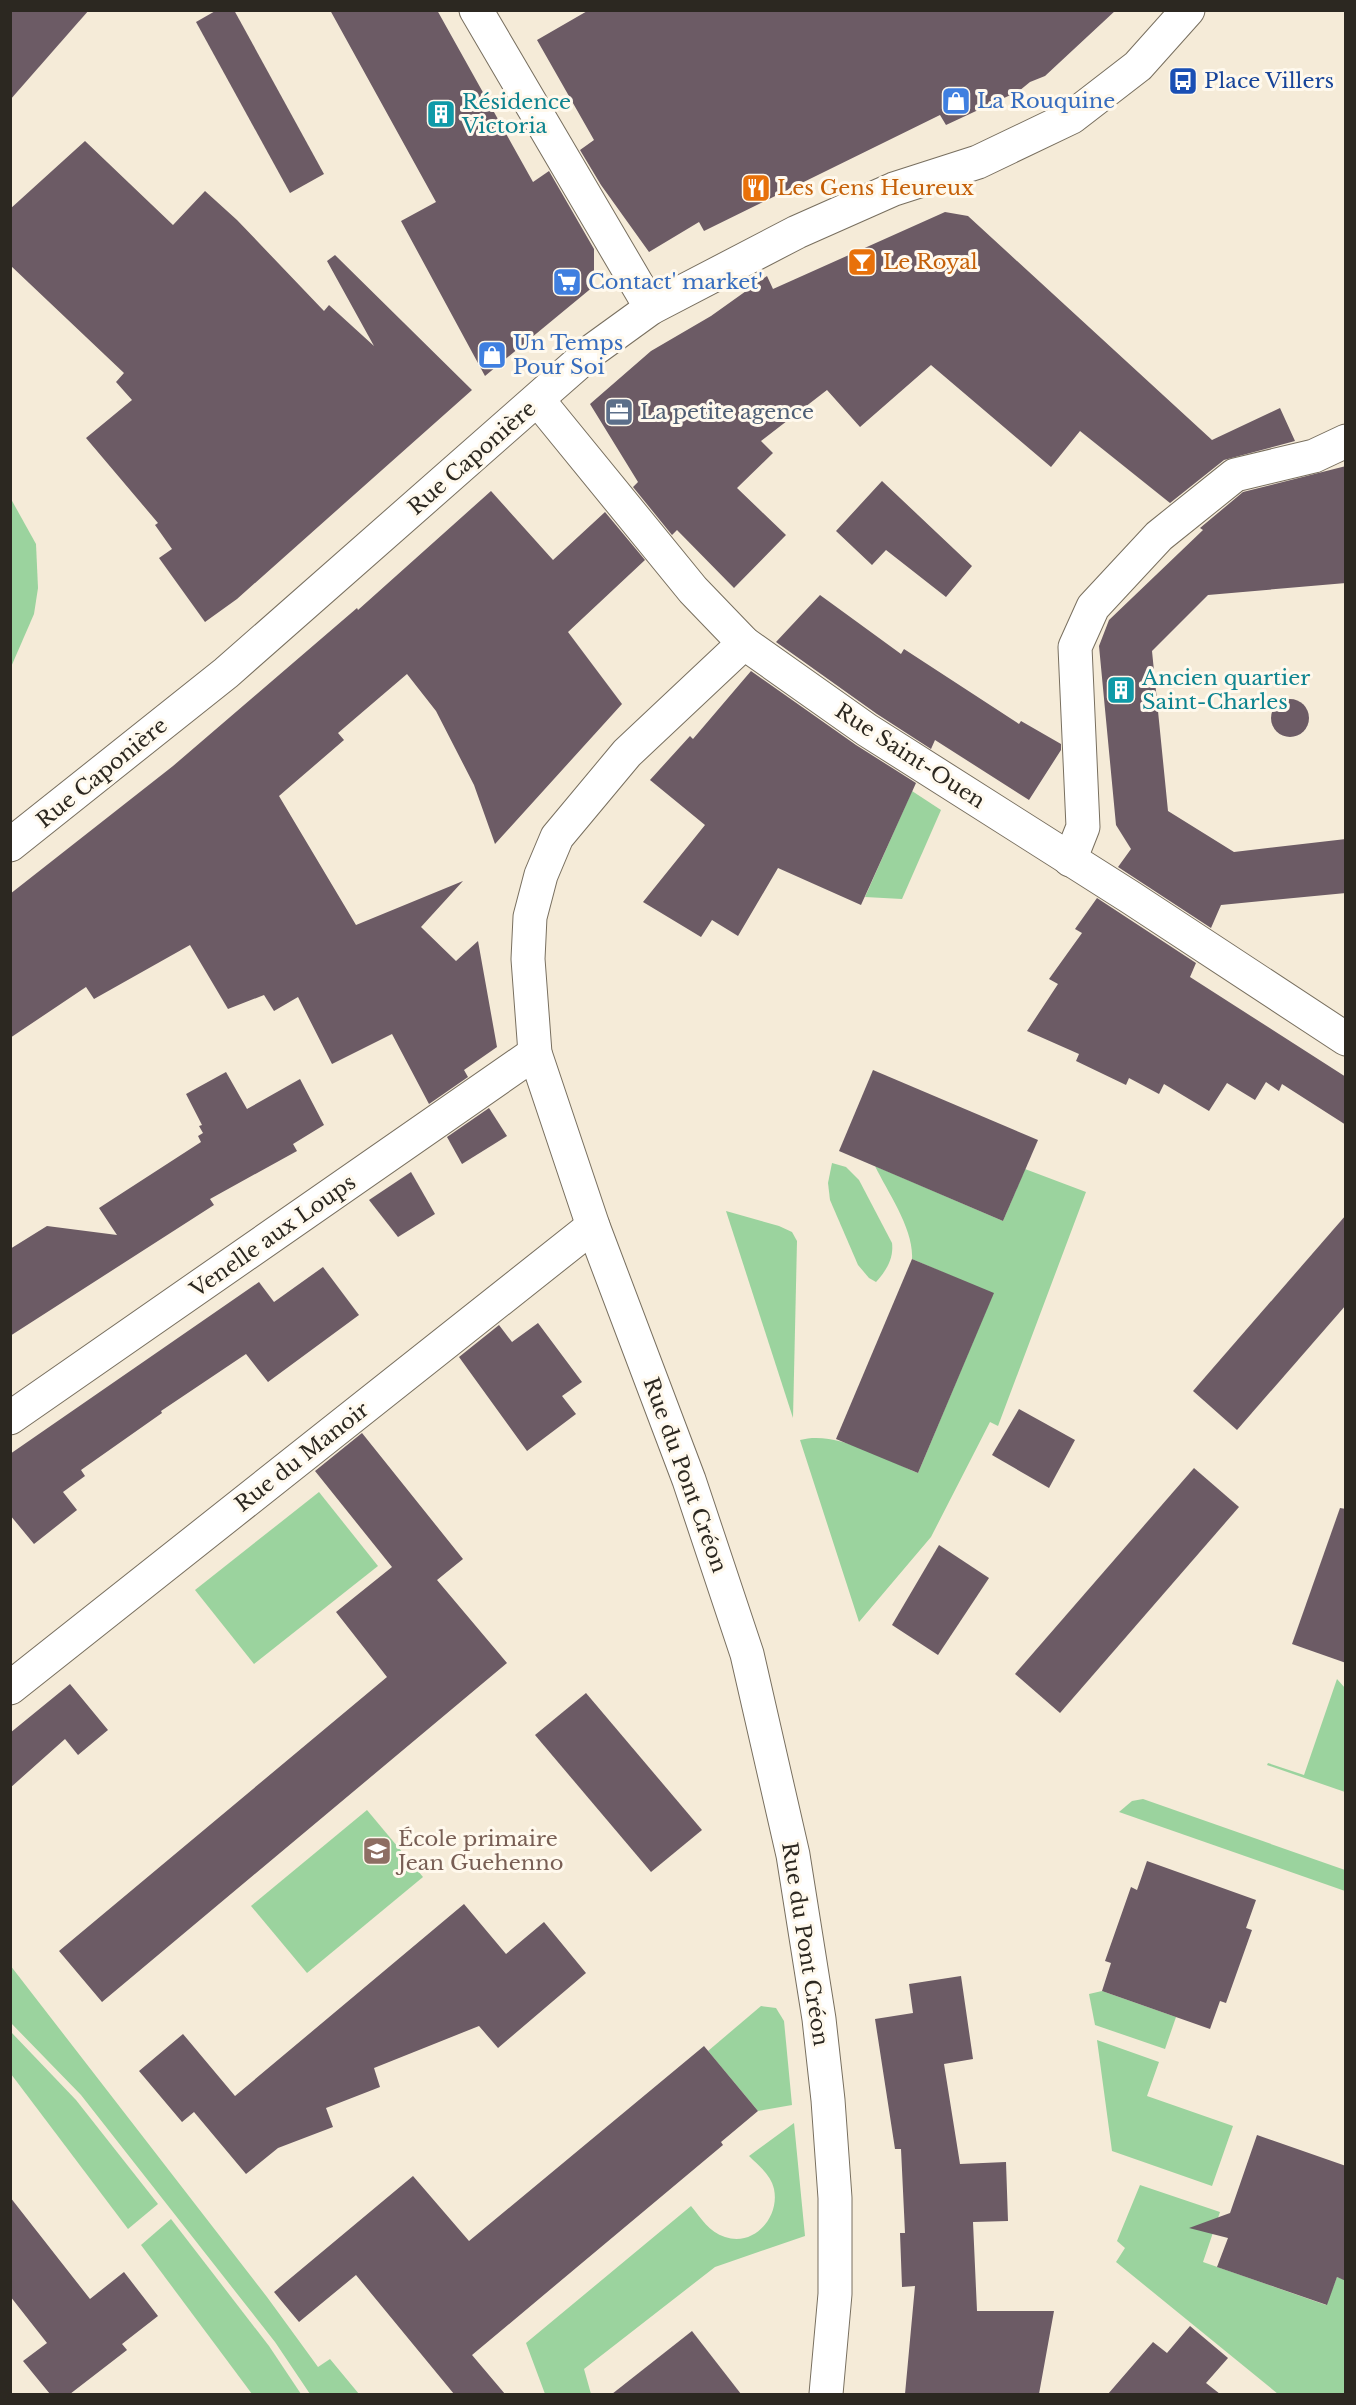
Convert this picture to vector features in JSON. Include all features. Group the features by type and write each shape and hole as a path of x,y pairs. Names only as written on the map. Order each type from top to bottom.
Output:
{"street":[{"path":"476,10 651,308"},
{"name":"Rue Caponière","path":"10,845 226,673 593,350 651,308 796,232 894,189 978,162 1072,117 1138,66 1188,10"},
{"name":"Rue Saint-Ouen","path":"538,400 693,590 744,643 867,730 1346,1039"},
{"path":"1070,860 1083,827 1075,647 1093,607 1159,536 1235,476 1314,456 1346,441"},
{"name":"Rue du Pont Créon","path":"744,643 627,753 557,837 541,875 530,917 528,959 535,1053 593,1226 690,1480 747,1654 793,1855 822,2042 835,2198 835,2294 826,2394"},
{"name":"Venelle aux Loups","path":"10,1418 535,1053"},
{"name":"Rue du Manoir","path":"10,1688 593,1226"}],"green space":[{"path":"11,499 36,544 38,588 34,614 11,667"},
{"path":"912,791 941,810 902,899 865,897"},
{"path":"832,1163 846,1167 859,1180 892,1243 892,1254 888,1264 876,1282 869,1278 858,1265 830,1200 828,1183"},
{"path":"875,1166 1003,1221 1025,1169 1086,1192 998,1426 990,1422 931,1537 859,1622 800,1440 814,1438 844,1442 918,1473 993,1294 912,1259 912,1247 905,1224"},
{"path":"726,1211 779,1226 792,1232 797,1241 793,1418"},
{"path":"319,1492 378,1566 254,1664 195,1590"},
{"path":"1337,1679 1345,1688 1345,1792 1267,1765 1268,1763 1304,1775"},
{"path":"1143,1799 1345,1870 1345,1891 1119,1812 1132,1801"},
{"path":"367,1810 423,1877 307,1973 251,1906"},
{"path":"10,1965 267,2297 318,2367 330,2359 359,2394 310,2394 275,2342 81,2095 11,2023"},
{"path":"1102,1991 1176,2017 1165,2049 1095,2025 1089,1994"},
{"path":"761,2006 776,2008 784,2021 792,2105 758,2111 708,2051"},
{"path":"11,2032 76,2100 158,2204 128,2229 11,2074"},
{"path":"1097,2040 1159,2062 1147,2096 1233,2126 1212,2186 1112,2151"},
{"path":"794,2123 805,2236 715,2267 584,2369 591,2394 545,2394 526,2343 691,2206 702,2220 719,2235 736,2239 755,2234 769,2219 775,2200 774,2189 767,2175 749,2156"},
{"path":"1140,2185 1220,2212 1203,2262 1326,2305 1337,2277 1343,2279 1345,2271 1345,2394 1278,2394 1116,2262 1125,2248 1117,2241"},
{"path":"171,2219 269,2346 301,2394 252,2394 141,2245"}],"building":[{"path":"10,10 89,10 10,100"},
{"path":"217,10 234,10 324,174 290,193 196,22"},
{"path":"330,10 437,10 533,182 549,171 594,249 594,286 485,376 401,221 436,202"},
{"path":"589,10 1116,10 1045,76 1030,82 1019,91 946,125 940,115 704,231 699,222 649,252 601,185 580,150 594,140 537,40"},
{"path":"85,141 173,225 205,191 237,220 324,311 329,305 374,346 327,261 335,255 472,390 237,599 205,622 159,558 172,549 155,525 158,523 86,438 132,400 116,382 124,373 10,265 10,209"},
{"path":"945,212 968,216 1212,440 1280,408 1295,441 1224,460 1170,503 1080,431 1051,467 931,365 860,427 827,390 761,441 773,453 737,488 786,535 734,588 677,530 672,535 633,487 638,482 590,404 651,351 711,316 767,276 773,289"},
{"name":"Ancien quartier Saint-Charles","path":"1346,466 1346,583 1208,595 1152,651 1168,811 1234,852 1346,839 1346,893 1221,905 1211,928 1118,867 1131,849 1116,825 1099,646 1109,620 1203,530 1200,528 1243,492"},
{"path":"882,481 972,566 946,597 886,550 872,565 836,531"},
{"path":"491,491 553,560 605,512 645,560 568,632 622,704 495,844 474,785 436,711 407,674 338,733 344,740 279,796 356,925 463,881 421,927 456,961 478,941 497,1047 464,1070 468,1077 429,1104 392,1034 332,1064 298,997 274,1011 264,995 228,1009 190,945 94,999 86,987 10,1038 10,894 173,766 357,608 358,610"},
{"path":"820,595 901,654 904,649 1019,724 1021,721 1061,744 1061,750 1029,800 935,740 931,749 877,714 776,642"},
{"path":"751,671 856,745 916,783 861,905 778,868 738,936 712,920 701,937 643,902 705,825 650,780 690,736 693,739"},
{"path":"1290,699 1297,700 1303,705 1308,711 1308,725 1303,731 1297,736 1290,737 1283,736 1277,731 1272,725 1271,718 1272,711 1277,705 1283,700"},
{"path":"1097,898 1196,963 1190,977 1346,1077 1346,1125 1282,1084 1279,1091 1266,1082 1255,1100 1227,1083 1209,1111 1164,1084 1159,1094 1129,1078 1126,1085 1076,1061 1079,1054 1027,1031 1058,984 1049,979 1082,933 1075,929"},
{"path":"873,1070 1038,1140 1003,1221 839,1151"},
{"path":"226,1072 247,1109 300,1079 324,1125 293,1144 297,1151 210,1199 214,1205 10,1336 10,1249 47,1226 117,1235 99,1208 201,1142 198,1136 203,1133 199,1126 202,1125 186,1094"},
{"path":"489,1108 507,1136 462,1164 447,1137"},
{"path":"411,1172 435,1214 398,1237 369,1200"},
{"path":"1346,1215 1346,1305 1237,1430 1193,1391"},
{"path":"912,1259 994,1293 918,1473 836,1439"},
{"path":"323,1267 359,1315 268,1382 246,1354 161,1411 162,1413 81,1470 85,1476 63,1492 77,1510 34,1544 10,1515 10,1454 259,1282 274,1302"},
{"path":"538,1323 582,1382 562,1396 576,1414 527,1451 459,1357 499,1325 512,1342"},
{"path":"1019,1409 1075,1440 1049,1488 992,1455"},
{"path":"362,1433 463,1559 437,1580 507,1663 102,2002 59,1951 387,1677 336,1612 392,1567 315,1471"},
{"path":"1194,1468 1239,1507 1060,1713 1015,1674"},
{"path":"1340,1508 1346,1509 1346,1663 1292,1644"},
{"path":"939,1545 989,1578 938,1655 892,1625"},
{"path":"70,1684 108,1730 78,1755 65,1739 10,1788 10,1733"},
{"path":"586,1693 702,1830 651,1872 535,1735"},
{"path":"1147,1861 1256,1900 1246,1928 1252,1930 1226,2003 1220,2001 1210,2029 1102,1991 1111,1963 1105,1961 1131,1887 1137,1890"},
{"path":"464,1904 506,1954 544,1922 586,1973 498,2048 479,2026 374,2068 380,2087 326,2108 333,2127 278,2148 246,2174 194,2112 182,2122 139,2071 183,2034 235,2096"},
{"path":"961,1976 973,2059 944,2064 960,2164 1006,2162 1008,2221 973,2222 977,2311 1054,2311 1039,2394 905,2394 915,2286 902,2287 900,2233 905,2233 901,2149 895,2149 875,2019 913,2013 909,1984"},
{"path":"704,2046 758,2111 721,2142 723,2145 472,2355 505,2394 454,2394 356,2275 299,2322 274,2292 413,2176 469,2241"},
{"path":"1257,2135 1346,2166 1346,2281 1337,2277 1327,2305 1217,2267 1228,2238 1189,2228 1230,2213"},
{"path":"10,2197 90,2299 124,2272 158,2316 122,2344 127,2350 70,2394 50,2394 23,2361 47,2343 10,2296"},
{"path":"1190,2326 1228,2358 1206,2383 1220,2394 1108,2394 1153,2342 1167,2353"},
{"path":"692,2331 741,2394 612,2394"}],"place":[{"name":"Place Villers","path":"1183,81"},
{"name":"La Rouquine","path":"956,101"},
{"name":"Résidence Victoria","path":"441,114"},
{"name":"Les Gens Heureux","path":"756,188"},
{"name":"Le Royal","path":"862,262"},
{"name":"Contact' market'","path":"567,282"},
{"name":"Un Temps Pour Soi","path":"492,355"},
{"name":"La petite agence","path":"619,412"},
{"name":"Ancien quartier Saint-Charles","path":"1121,690"},
{"name":"École primaire Jean Guehenno","path":"377,1851"}]}
